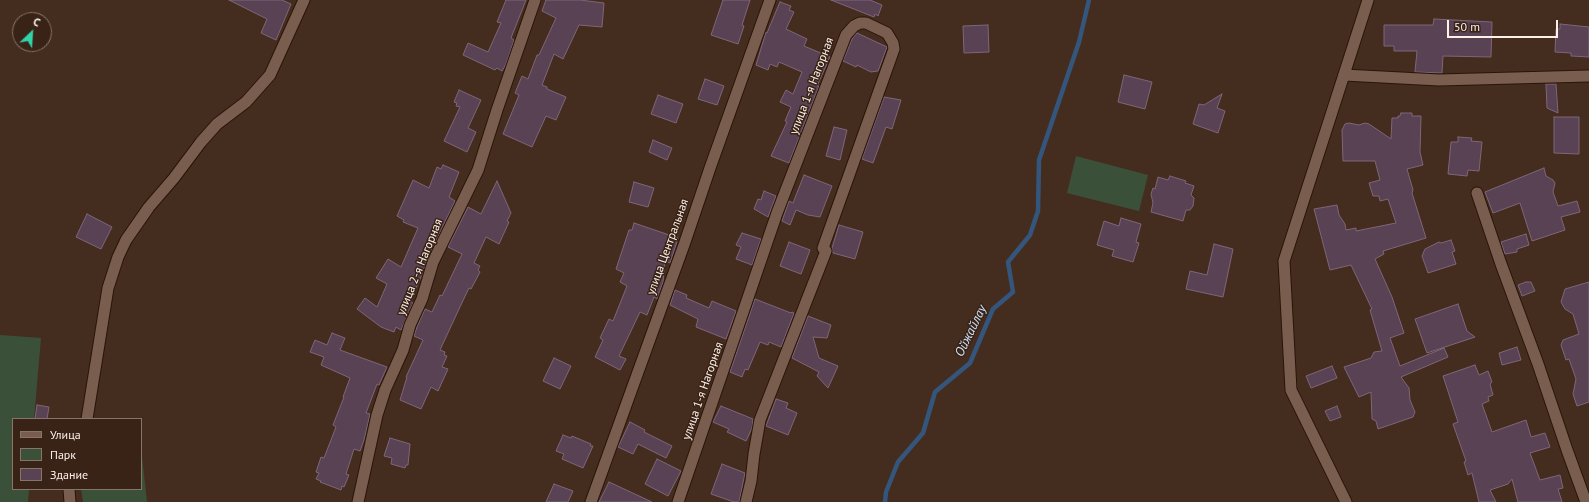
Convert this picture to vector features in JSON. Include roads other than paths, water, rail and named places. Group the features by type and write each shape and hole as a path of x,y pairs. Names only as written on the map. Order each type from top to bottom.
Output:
{"street":[{"path":"87,418 108,288 118,257 126,240 149,207 201,142 217,124 246,102 270,75 304,0"},
{"name":"улица 2-я Нагорная","path":"358,502 377,415 385,390 403,350 410,325 422,299 433,262 478,170 535,0"},
{"name":"улица Центральная","path":"591,502 685,242 770,0"},
{"path":"1346,502 1291,390 1284,261 1368,0"},
{"name":"улица 1-я Нагорная","path":"678,502 777,213 846,35 854,26 860,23 870,24 887,33 893,44 894,49 892,57 823,248 826,251 816,280 760,420 751,481 746,502"},
{"path":"1344,75 1439,80 1589,76"},
{"path":"1477,193 1586,502"},
{"path":"69,490 70,502"}],"waterway":[{"name":"Ойжайлау","path":"885,502 886,492 898,462 923,433 935,392 970,363 993,309 1013,292 1008,262 1030,235 1038,211 1039,160 1079,42 1089,0"}]}
